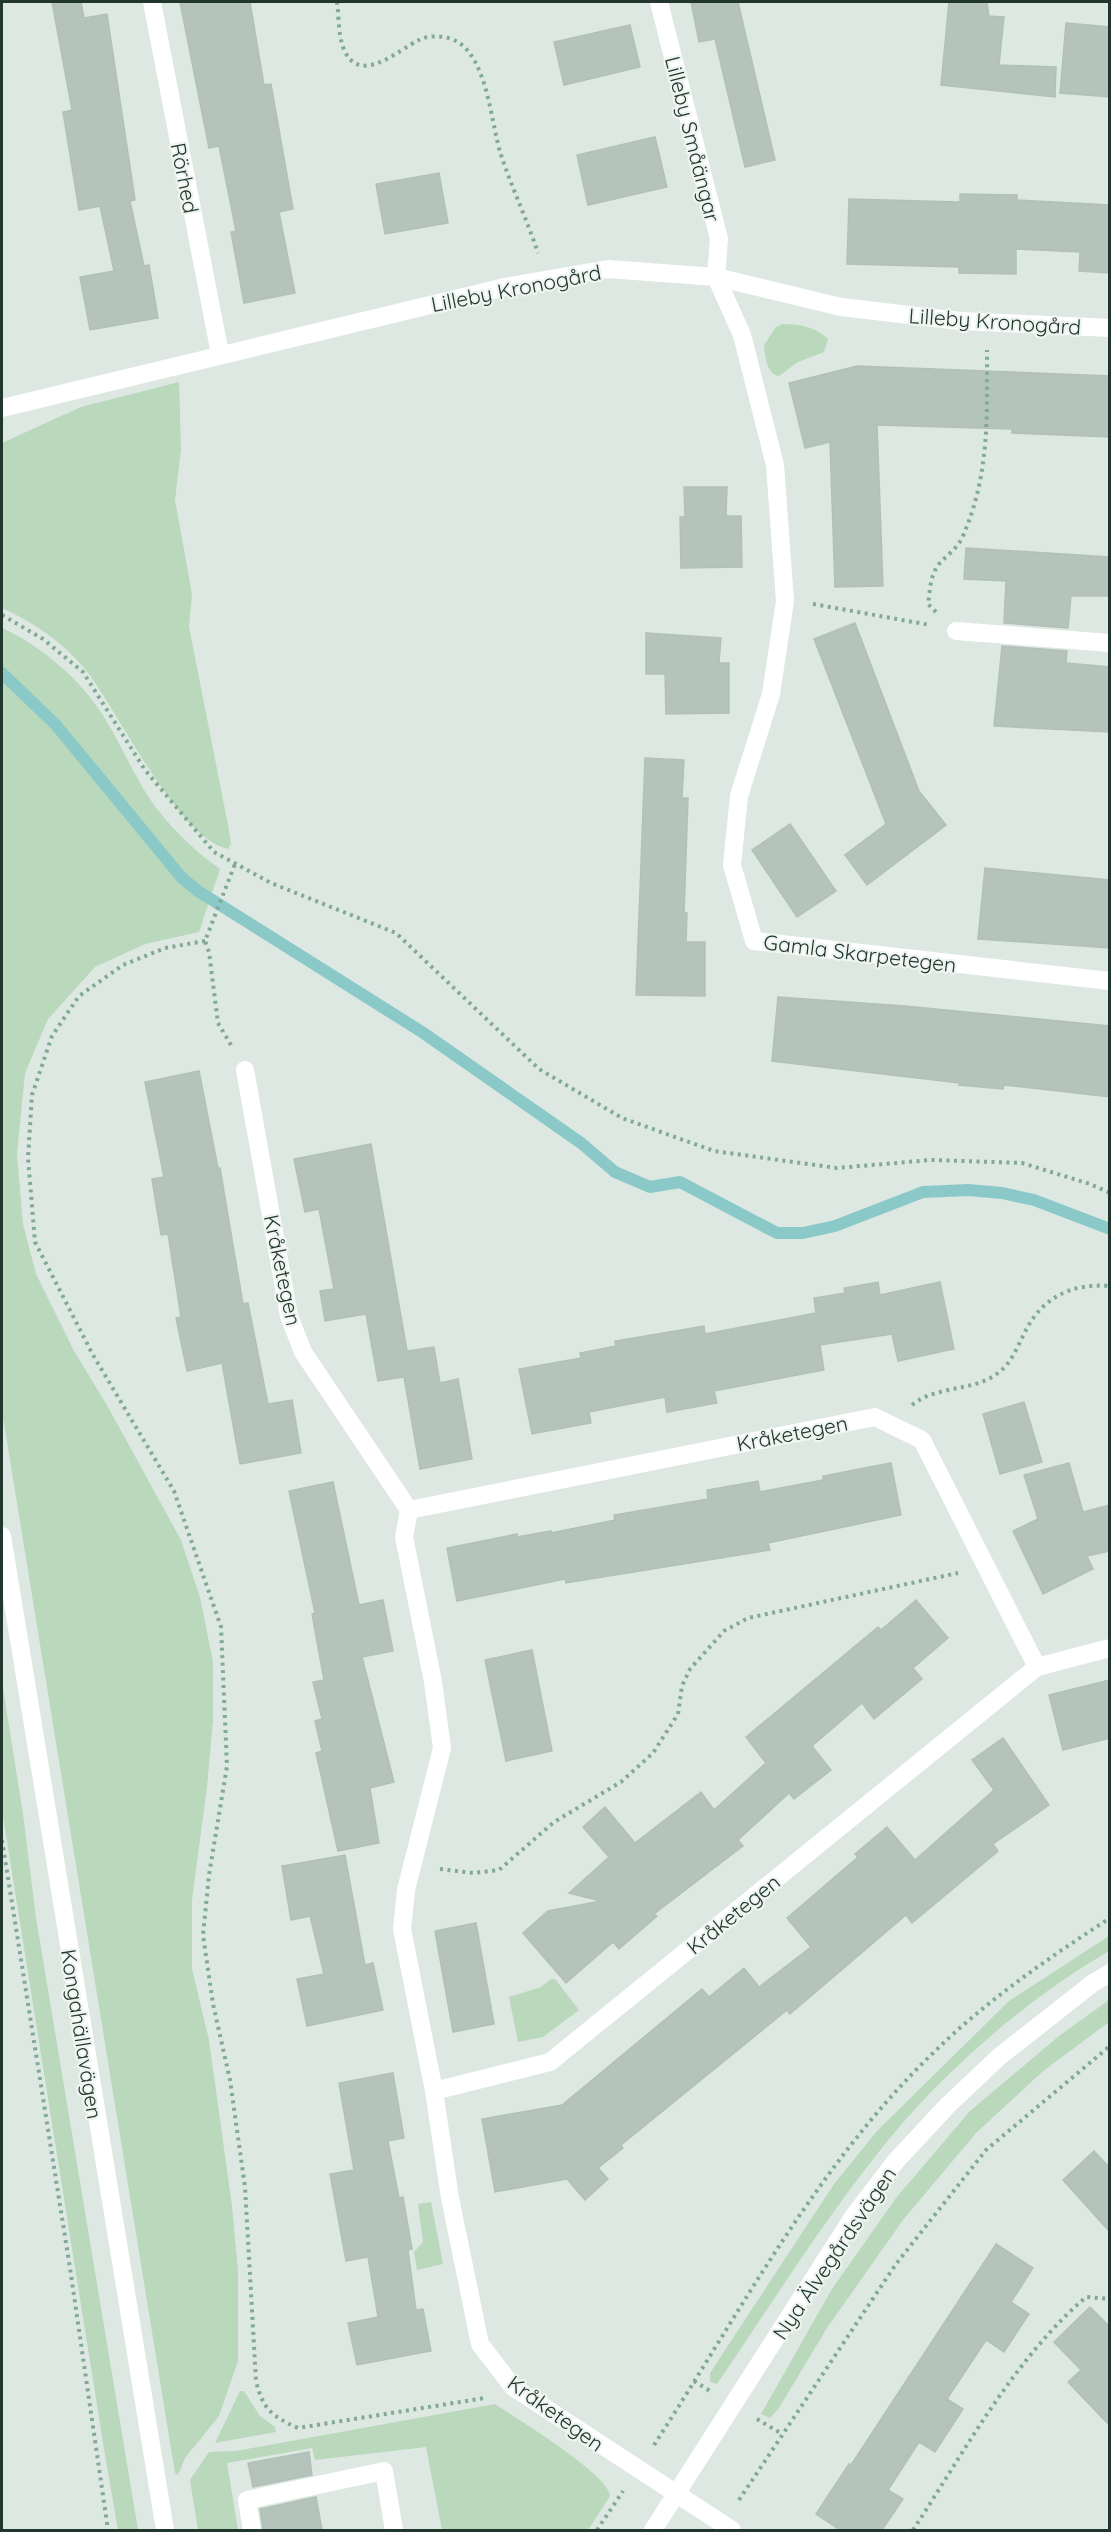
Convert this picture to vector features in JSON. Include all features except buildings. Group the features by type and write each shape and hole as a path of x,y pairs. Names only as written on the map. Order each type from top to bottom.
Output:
{"street":[{"name":"Rörhed","path":"152,2 220,354"},
{"name":"Lilleby Småängar","path":"659,2 719,239 716,277"},
{"name":"Lilleby Kronogård","path":"2,408 505,287 608,269 716,277 841,307 987,323 1110,328"},
{"name":"Gamla Skarpetegen","path":"716,277 742,335 775,465 786,601 771,694 739,796 732,866 754,941 1110,981"},
{"path":"956,631 1110,643"},
{"name":"Kråketegen","path":"245,1070 289,1316 303,1352 409,1510 404,1537 433,1682 442,1748 406,1890 402,1929 434,2091 450,2198 480,2344 513,2387 677,2495"},
{"name":"Kråketegen","path":"409,1510 875,1417 922,1440 1037,1667"},
{"name":"Kongahällavägen","path":"2,1536 165,2530"},
{"name":"Kråketegen","path":"434,2091 550,2062 1037,1667 1110,1648"},
{"name":"Nya Älvegårdsvägen","path":"653,2530 853,2217 895,2162 948,2105 1000,2056 1093,1983 1110,1973"},
{"path":"252,2530 247,2500 384,2471 394,2530"},
{"path":"677,2495 727,2527"}],"path":[{"path":"337,2 344,48 351,60 361,64 373,65 386,61 419,39 432,37 447,38 459,43 467,51 475,62 483,82 501,154 548,279"},
{"path":"956,631 928,604 931,580 937,566 962,538 981,477 988,435 987,323"},
{"path":"786,601 918,622 956,631"},
{"path":"2,615 43,639 83,672 146,770 189,825 214,852 271,883 396,933 538,1069 622,1118 714,1151 837,1168 930,1160 1022,1163 1090,1184 1110,1193"},
{"path":"235,864 205,941 209,952 218,1023 245,1070"},
{"path":"205,941 165,948 123,965 79,996 52,1036 32,1095 28,1158 35,1242 93,1355 174,1491 221,1627 227,1766 209,1875 203,1935 213,2004 230,2080 245,2187 256,2381 261,2401 276,2418 297,2428 476,2401 513,2387"},
{"path":"898,1429 912,1404 923,1396 984,1381 999,1373 1015,1352 1041,1306 1054,1297 1087,1286 1110,1286"},
{"path":"412,1866 472,1873 500,1870 554,1822 621,1782 653,1752 678,1714 682,1686 690,1669 724,1631 748,1618 838,1596 986,1567"},
{"path":"2,1840 70,2268 108,2530"},
{"path":"727,2527 896,2264 987,2150 1110,2046"},
{"path":"913,2530 1017,2372 1067,2314 1086,2297 1110,2300"}],"green space":[{"path":"782,324 807,327 828,339 824,352 798,362 779,376 769,369 764,345 776,327"},
{"path":"179,382 181,450 175,500 192,594 189,627 228,825 231,844 228,849 209,840 189,822 169,798 99,688 76,659 47,634 2,608 2,443 81,407"},
{"path":"2,628 46,654 84,690 104,717 142,787 157,809 186,841 220,869 199,932 145,944 95,967 48,1019 25,1073 17,1154 23,1224 36,1274 74,1351 108,1407 181,1540 200,1597 213,1662 213,1720 207,1787 192,1900 192,1969 209,2040 232,2206 238,2271 238,2361 219,2416 185,2458 178,2475 175,2473 2,1411"},
{"path":"2,1682 23,1814 36,1918 138,2530 118,2530 104,2449 2,1810"},
{"path":"1109,1936 1109,1951 1023,2010 968,2056 917,2107 848,2193 717,2384 710,2382 710,2373 834,2184 877,2131 1009,2001"},
{"path":"551,1979 555,1979 579,2010 543,2037 518,2042 509,1997 541,1987"},
{"path":"1109,2000 1109,2022 1042,2072 976,2133 903,2220 827,2328 779,2408 770,2418 761,2414 832,2289 896,2198 970,2111 1059,2036"},
{"path":"431,2202 443,2264 417,2270 414,2252 423,2242 418,2204"},
{"path":"240,2391 244,2391 260,2416 275,2427 276,2432 215,2443"},
{"path":"495,2404 579,2461 606,2487 610,2496 588,2530 442,2530 426,2447 315,2460 312,2448 227,2463 238,2530 198,2530 190,2480 209,2452 236,2451"}],"waterway":[{"path":"2,673 56,725 182,878 198,891 422,1032 581,1143 615,1172 650,1187 680,1182 777,1233 803,1233 835,1226 923,1192 968,1190 1002,1193 1034,1200 1110,1229"}]}
